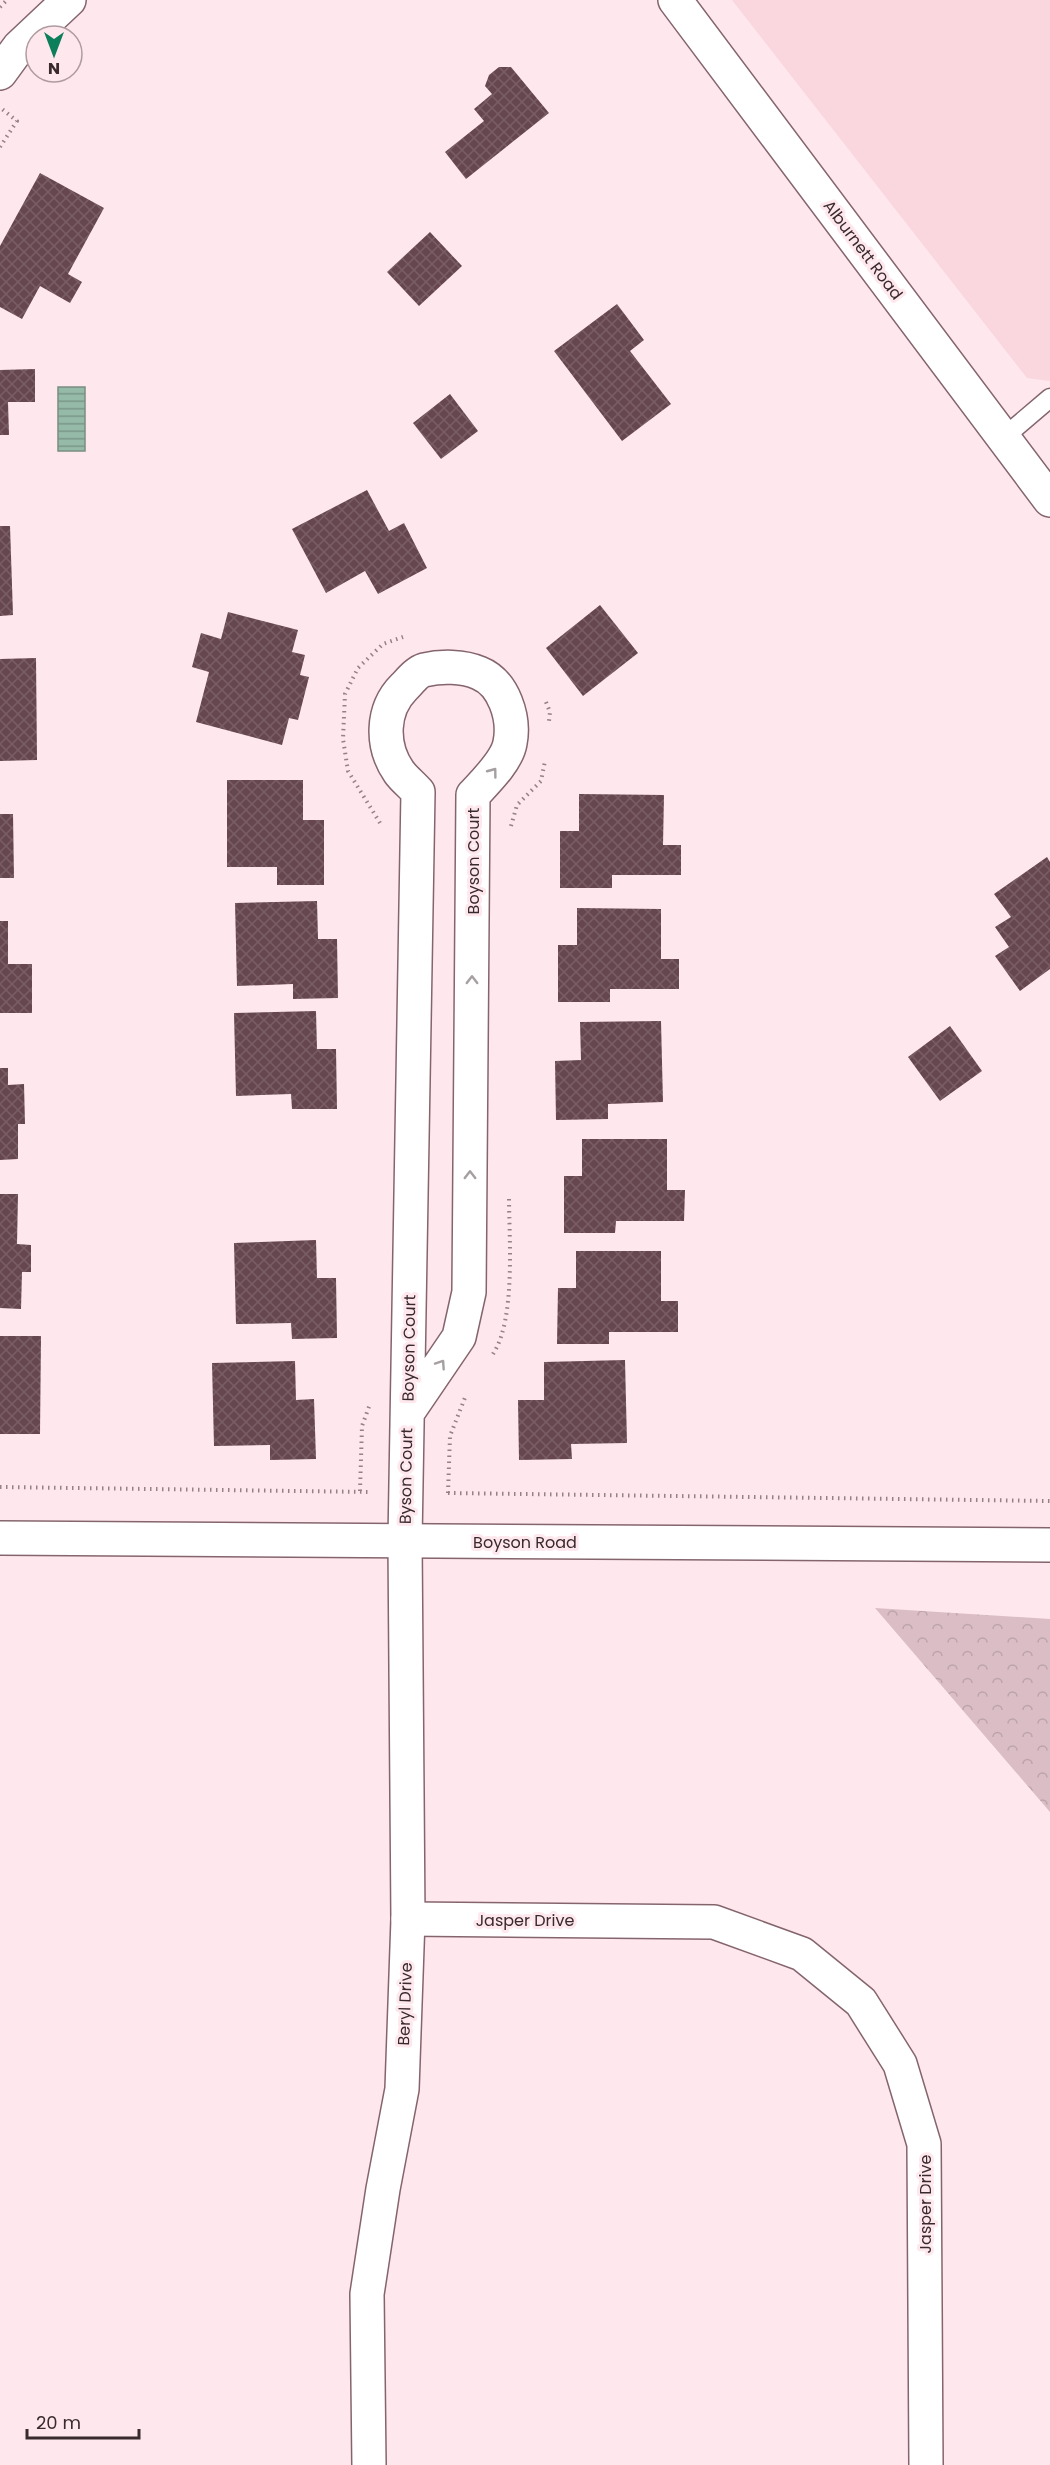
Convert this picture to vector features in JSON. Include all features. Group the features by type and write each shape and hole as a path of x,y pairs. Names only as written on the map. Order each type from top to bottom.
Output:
{"street":[{"path":"0,73 19,47 69,0"},
{"name":"Alburnett Road","path":"675,0 1050,500"},
{"name":"Boyson Court","path":"450,667 480,673 500,690 510,713 510,744 495,771 473,795 469,1292 459,1337 408,1412 418,792 398,771 386,742 387,713 401,690 421,670 450,667"},
{"name":"Byson Court","path":"405,1541 408,1412"},
{"name":"Boyson Road","path":"0,1538 1050,1545"},
{"name":"Beryl Drive","path":"369,2465 367,2294 383,2189 402,2089 408,1919 405,1541"},
{"name":"Jasper Drive","path":"408,1919 714,1922 802,1954 861,2002 900,2064 924,2144 926,2465"}],"lane":[{"path":"1003,438 1050,398"}],"path":[{"path":"0,7 7,0"},
{"path":"0,107 17,121 0,147"},
{"path":"0,1487 376,1492"},
{"path":"441,1493 1050,1501"}],"shaded area":[{"path":"732,0 1050,0 1050,381 1027,378"},
{"path":"58,387 85,387 85,451 58,451"}],"green space":[{"path":"875,1608 1050,1619 1050,1812"}],"building":[{"path":"499,67 511,67 549,113 466,179 445,152 484,121 474,109 492,94 485,86 489,75"},
{"path":"40,173 104,208 68,274 82,282 70,303 40,286 22,319 0,307 0,246"},
{"path":"430,232 462,266 419,306 387,272"},
{"path":"617,304 644,340 630,351 671,404 622,441 554,351"},
{"path":"35,369 35,402 8,402 9,435 0,435 0,370"},
{"path":"450,394 478,431 441,459 413,423"},
{"path":"367,490 389,531 404,523 427,568 378,594 365,571 326,593 292,529"},
{"path":"0,526 10,526 13,615 0,616"},
{"path":"600,605 638,653 583,696 546,648"},
{"path":"228,612 298,630 292,652 305,655 300,675 309,677 298,720 289,718 282,745 196,722 209,672 192,667 201,633 221,639"},
{"path":"36,658 37,760 0,761 0,659"},
{"path":"227,780 303,780 303,820 324,820 324,885 277,885 277,867 227,867"},
{"path":"579,794 664,795 663,845 681,845 681,875 612,875 612,888 560,888 560,831 579,831"},
{"path":"0,814 13,814 14,878 0,878"},
{"path":"1047,857 1050,862 1050,969 1020,991 995,956 1009,947 995,927 1011,917 994,894"},
{"path":"317,901 318,939 337,939 338,998 293,999 293,984 237,986 235,903"},
{"path":"577,908 661,909 661,959 679,959 679,989 610,989 610,1002 558,1002 558,945 577,945"},
{"path":"0,921 8,921 8,964 32,964 32,1013 0,1013"},
{"path":"316,1011 317,1049 336,1049 337,1109 292,1109 291,1094 236,1096 234,1013"},
{"path":"661,1021 663,1102 608,1104 608,1119 556,1120 555,1061 581,1060 580,1022"},
{"path":"950,1026 982,1071 940,1101 908,1057"},
{"path":"0,1068 8,1068 8,1085 24,1084 25,1124 18,1124 18,1159 0,1160"},
{"path":"582,1139 667,1139 667,1190 685,1190 684,1221 616,1221 615,1233 564,1233 564,1176 582,1176"},
{"path":"0,1194 18,1194 17,1244 31,1245 31,1272 22,1272 21,1309 0,1308"},
{"path":"316,1240 317,1278 336,1278 337,1338 292,1339 291,1323 236,1324 234,1243"},
{"path":"576,1251 661,1251 661,1301 678,1301 678,1332 609,1332 609,1344 557,1344 558,1288 576,1288"},
{"path":"0,1336 41,1336 40,1434 0,1434"},
{"path":"625,1360 627,1443 571,1444 572,1459 519,1460 518,1400 544,1400 544,1362"},
{"path":"295,1361 296,1400 314,1399 316,1459 270,1460 270,1445 214,1446 212,1363"}]}
